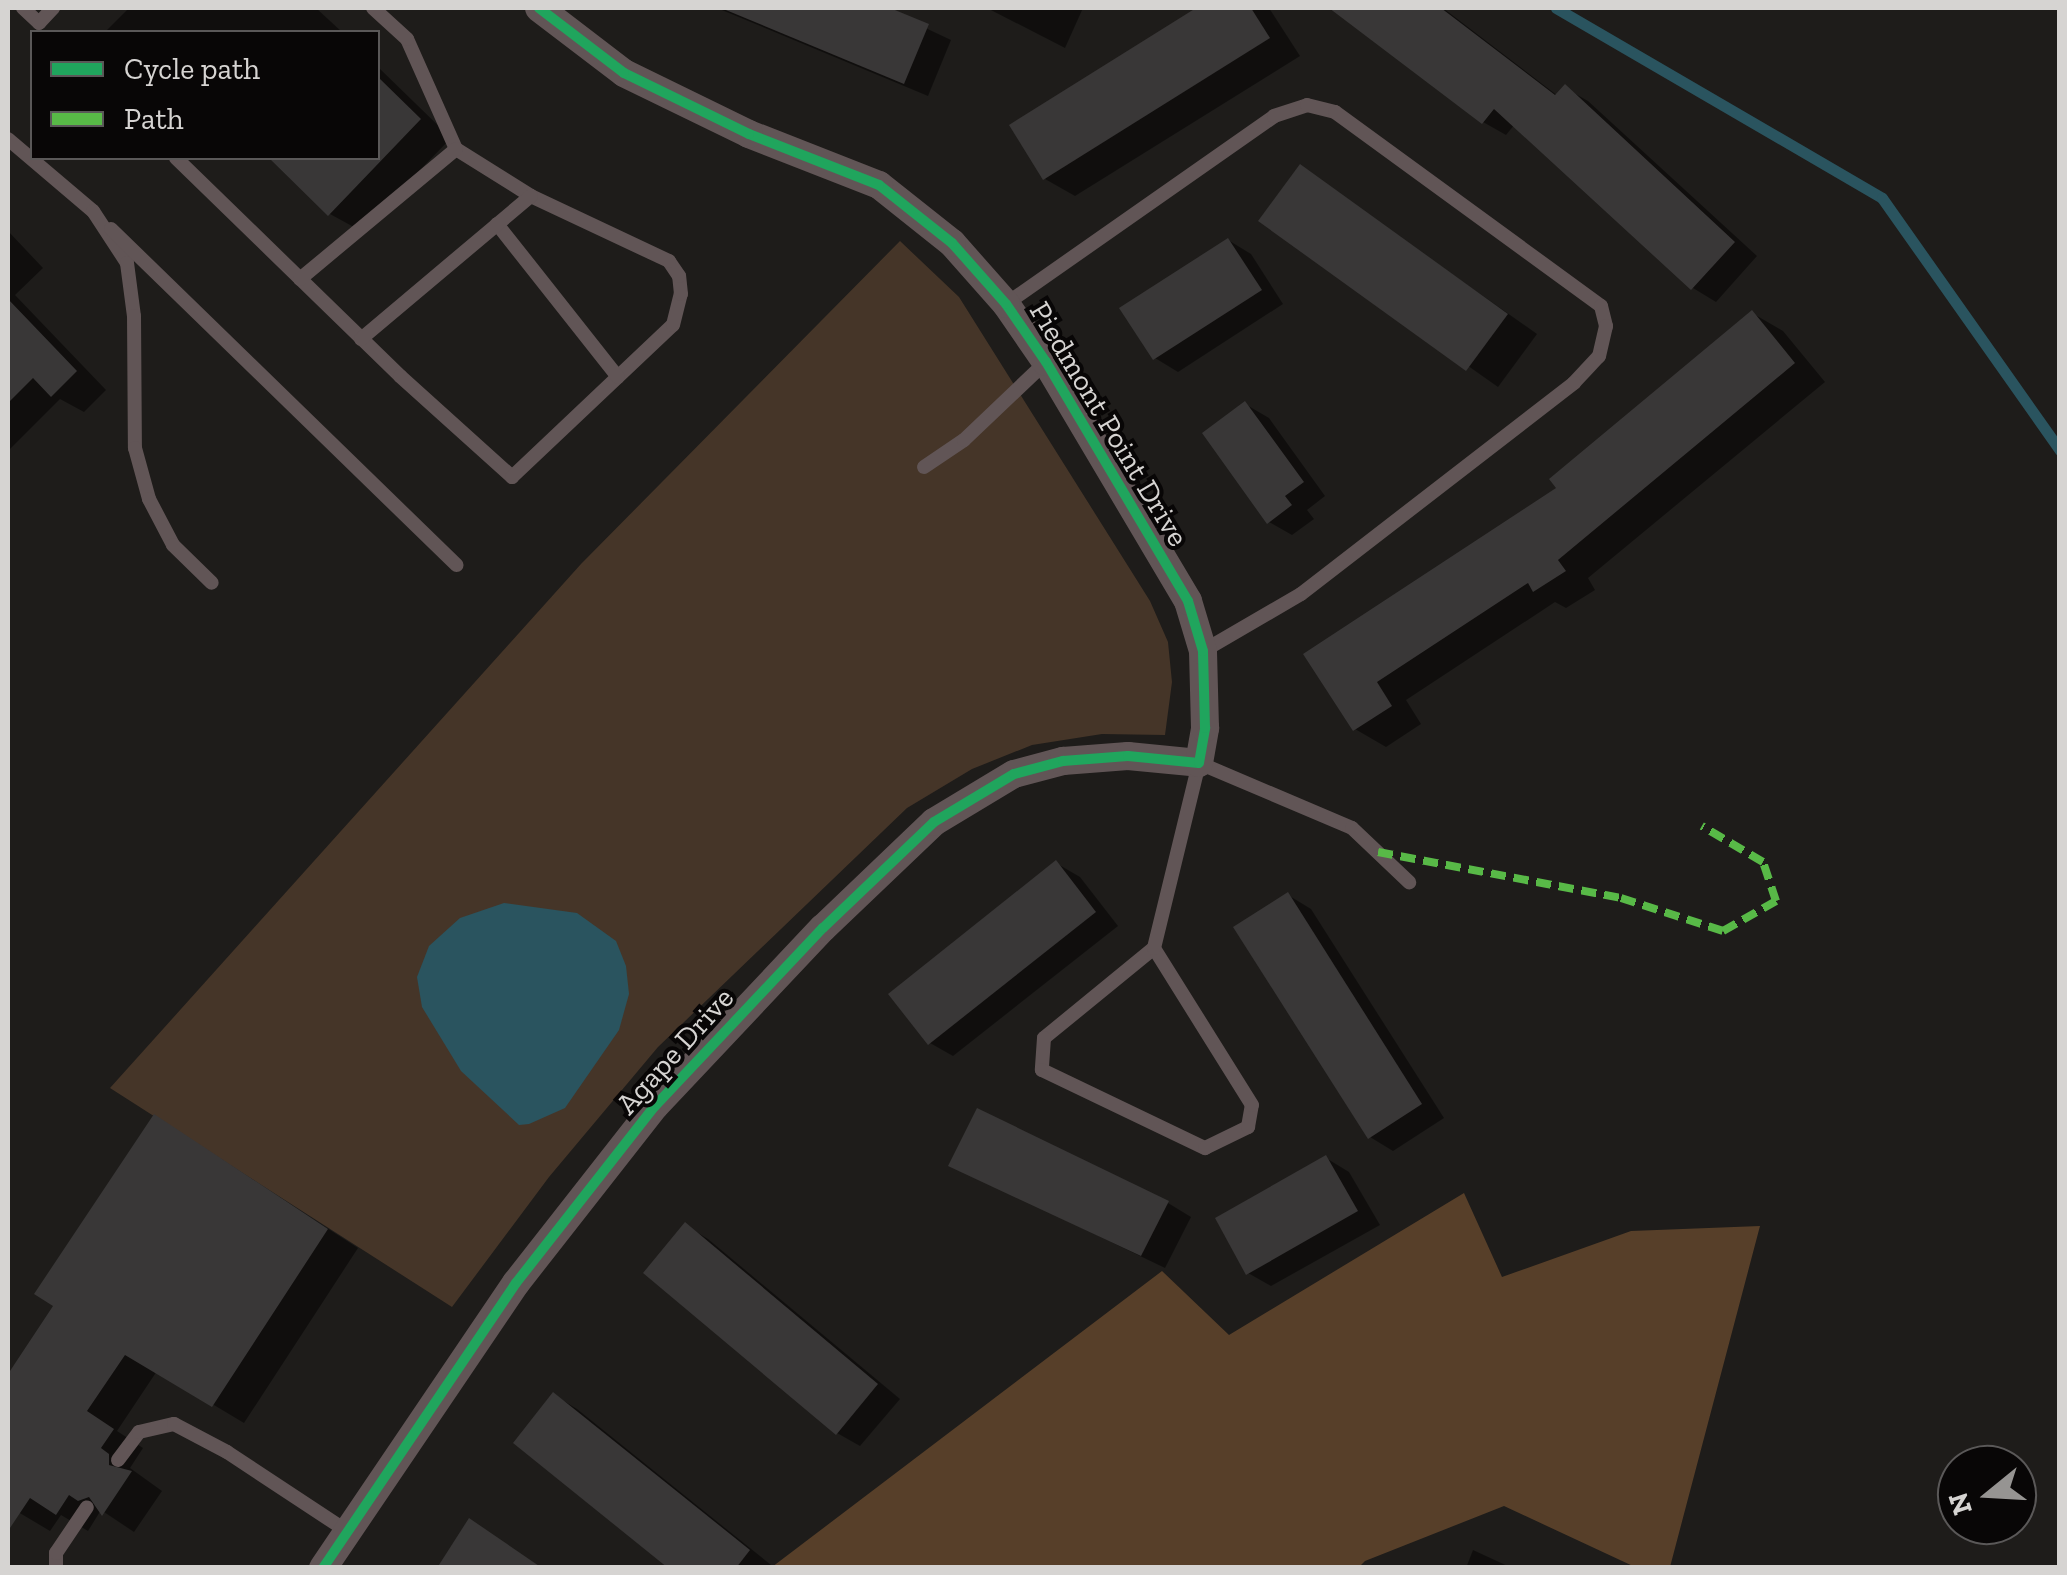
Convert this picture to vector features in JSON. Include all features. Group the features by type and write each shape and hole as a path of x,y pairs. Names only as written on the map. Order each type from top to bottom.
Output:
{"street":[{"name":"Piedmont Point Drive","path":"540,8 624,74 749,134 879,184 952,242 1006,304 1046,362 1188,601 1202,651 1205,728 1199,762"},
{"name":"Agape Drive","path":"323,1568 516,1283 656,1106 823,928 934,822 1014,774 1063,762 1128,756 1199,762"}],"lane":[{"path":"23,8 44,28 53,8"},
{"path":"178,160 361,338 512,477 673,325 681,294 679,276 670,261 532,196 456,149 406,39 373,8"},
{"path":"1006,304 1274,116 1307,105 1335,112 1600,306 1606,326 1599,356 1574,383 1301,594 1202,651"},
{"path":"8,139 30,158"},
{"path":"300,279 456,149"},
{"path":"33,160 93,211 456,565"},
{"path":"361,338 532,196"},
{"path":"93,211 127,263 134,316 135,448 150,498 173,545 212,583"},
{"path":"497,224 618,377"},
{"path":"924,466 964,440 1046,362"},
{"path":"1154,948 1252,1105 1248,1127 1205,1148 1042,1070 1044,1038 1154,948 1199,762 1352,828 1409,882"},
{"path":"118,1460 140,1432 174,1424 228,1452 347,1531"},
{"path":"56,1568 56,1553 87,1506"}],"shaded area":[{"path":"900,241 959,297 1150,601 1168,642 1172,682 1165,735 1102,734 1032,745 972,769 907,808 658,1047 549,1177 452,1307 110,1088 581,564"},
{"path":"1464,1193 1502,1277 1631,1231 1760,1226 1670,1567 1635,1567 1504,1506 1365,1561 1359,1567 772,1567 1162,1271 1229,1335"}],"water":[{"path":"504,903 577,913 616,941 626,966 629,994 619,1030 565,1108 519,1125 461,1071 422,1007 417,977 429,946 460,918"}],"building":[{"path":"721,8 890,8 929,24 904,84"},
{"path":"1196,8 1251,8 1270,38 1043,180 1009,125"},
{"path":"1329,8 1441,8 1555,95 1565,84 1735,242 1691,290 1494,109 1482,124"},
{"path":"380,79 421,119 328,216 271,160 380,160"},
{"path":"1300,164 1508,314 1466,371 1258,221"},
{"path":"1228,238 1262,290 1153,360 1119,308"},
{"path":"8,299 77,371 51,397 33,378 8,403"},
{"path":"1752,310 1795,363 1558,560 1566,571 1533,592 1528,583 1377,682 1392,706 1353,731 1303,654 1556,488 1549,479"},
{"path":"1245,401 1304,482 1285,496 1292,505 1267,524 1202,433"},
{"path":"1056,860 1096,912 928,1045 888,994"},
{"path":"1288,892 1422,1104 1368,1139 1233,927"},
{"path":"977,1108 1169,1201 1141,1256 948,1166"},
{"path":"154,1114 328,1229 212,1407 125,1355 87,1411 114,1429 101,1448 109,1454 109,1465 132,1471 102,1516 89,1497 78,1501 69,1495 56,1515 30,1498 8,1531 8,1374 53,1306 34,1294"},
{"path":"1326,1155 1358,1211 1246,1275 1215,1218"},
{"path":"685,1222 878,1384 836,1435 643,1273"},
{"path":"553,1392 750,1550 736,1568 668,1568 513,1443"},
{"path":"469,1518 542,1568 437,1568"}],"waterway":[{"path":"1556,8 1882,198 2060,450"}],"marked path":[{"path":"1378,852 1621,898 1723,931 1776,901 1763,862 1702,826"}],"cycle path":[{"path":"323,1568 516,1283 655,1106 823,928 934,822 1014,774 1063,761 1128,756 1199,763 1205,728 1203,651 1188,601 1046,362 1006,304 952,243 879,185 749,134 624,73 539,8"}]}
